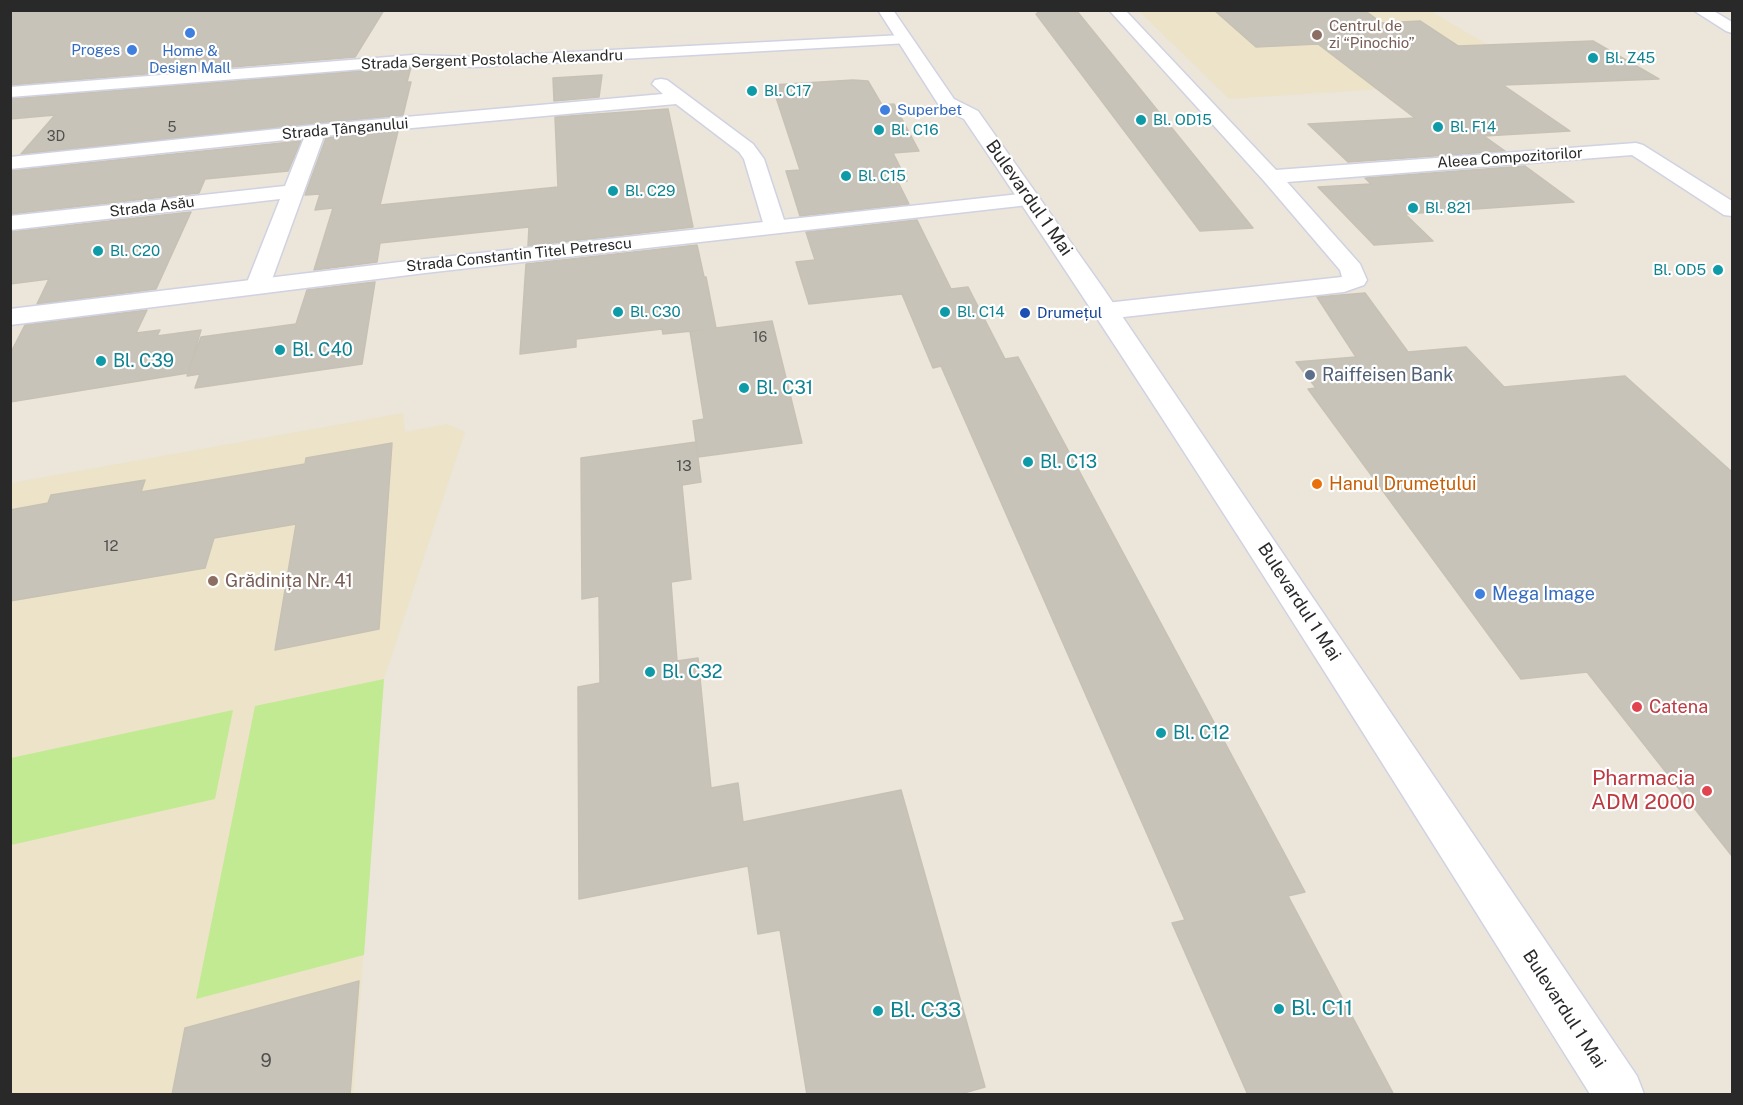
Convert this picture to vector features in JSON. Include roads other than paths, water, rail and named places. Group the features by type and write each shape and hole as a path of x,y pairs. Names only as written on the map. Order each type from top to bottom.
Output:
{"street":[{"name":"Bulevardul 1 Mai","path":"885,10 947,103 971,115 1106,311 1371,711 1619,1095"},
{"path":"1106,311 1344,285 1355,280 1352,268 1116,10"},
{"path":"1702,13 1732,14"},
{"path":"1702,13 1732,28"},
{"name":"Strada Sergent Postolache Alexandru","path":"10,92 413,60 475,62 903,40"},
{"path":"625,55 746,148 754,159 776,226"},
{"name":"Bulevardul 1 Mai","path":"967,92 973,101 971,115"},
{"name":"Strada Țânganului","path":"10,162 679,98"},
{"path":"258,285 316,131"},
{"name":"Aleea Compozitorilor","path":"1271,177 1636,149 1732,210"},
{"name":"Strada Asău","path":"10,223 293,191"},
{"name":"Strada Constantin Titel Petrescu","path":"10,317 258,285 1029,199"}],"place":[{"name":"Home & Design Mall","path":"190,33"},
{"name":"Centrul de zi “Pinochio”","path":"1317,35"},
{"name":"Proges","path":"132,50"},
{"name":"Bl. Z45","path":"1593,58"},
{"name":"Bl. C17","path":"752,91"},
{"name":"Superbet","path":"885,110"},
{"name":"Bl. OD15","path":"1141,120"},
{"name":"Bl. F14","path":"1438,127"},
{"name":"Bl. C16","path":"879,130"},
{"name":"Bl. C15","path":"846,176"},
{"name":"Bl. C29","path":"613,191"},
{"name":"Bl. 821","path":"1413,208"},
{"name":"Bl. C20","path":"98,251"},
{"name":"Bl. OD5","path":"1718,270"},
{"name":"Bl. C30","path":"618,312"},
{"name":"Bl. C14","path":"945,312"},
{"name":"Drumețul","path":"1025,313"},
{"name":"Bl. C40","path":"280,350"},
{"name":"Bl. C39","path":"101,361"},
{"name":"Raiffeisen Bank","path":"1310,375"},
{"name":"Bl. C31","path":"744,388"},
{"name":"Bl. C13","path":"1028,462"},
{"name":"Hanul Drumețului","path":"1317,484"},
{"name":"Grădinița Nr. 41","path":"213,581"},
{"name":"Mega Image","path":"1480,594"},
{"name":"Bl. C32","path":"650,672"},
{"name":"Catena","path":"1637,707"},
{"name":"Bl. C12","path":"1161,733"},
{"name":"Pharmacia ADM 2000","path":"1707,791"},
{"name":"Bl. C11","path":"1279,1009"},
{"name":"Bl. C33","path":"878,1011"}]}
